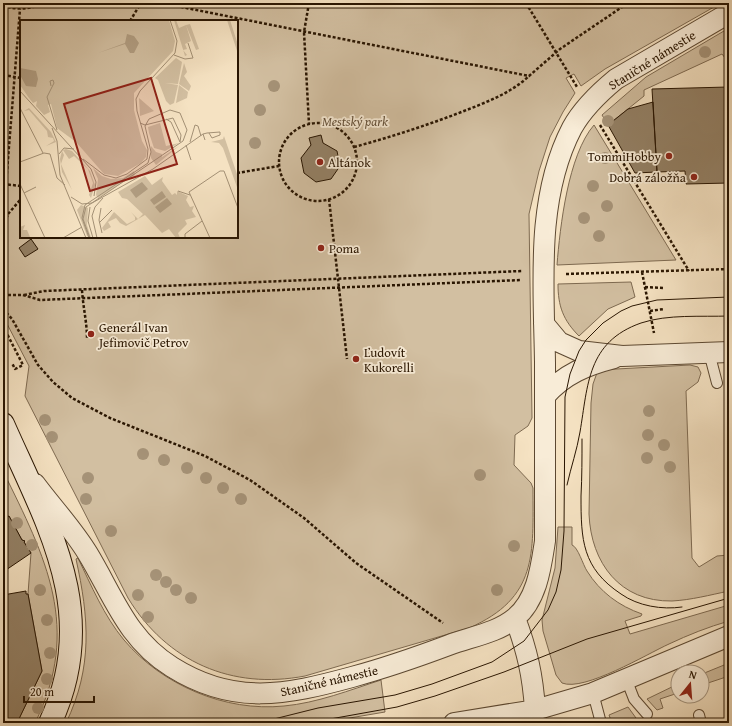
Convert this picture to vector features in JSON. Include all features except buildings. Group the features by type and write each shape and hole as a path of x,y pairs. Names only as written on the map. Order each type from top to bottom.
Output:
{"street":[{"name":"Staničné námestie","path":"22,468 88,553 117,608 141,641 172,666 203,682 225,689 275,694 322,685 404,662 500,627 515,618 523,609 538,581 545,541 544,275 548,205 552,184 566,141 578,118 588,106 616,79 729,13"},
{"path":"544,324 560,342 579,351 622,356 729,352"},
{"path":"545,396 554,385 581,368 622,356"},
{"path":"3,424 56,545 66,579 70,603 71,624 68,674 59,705 50,723"},
{"path":"515,618 530,661 534,684 535,710"},
{"path":"454,723 535,710 593,693 627,681 676,657 729,636"}],"lane":[{"path":"701,353 711,360 717,383"},
{"path":"627,681 634,699 647,714"},
{"path":"593,693 601,723"}],"path":[{"path":"3,5 20,9 30,8 44,3"},
{"path":"131,20 141,3"},
{"path":"161,3 529,76"},
{"path":"309,3 304,32 309,124"},
{"path":"526,3 689,271"},
{"path":"354,147 435,122 487,102 506,92 529,76 556,52 628,3"},
{"path":"20,9 5,184 20,186"},
{"path":"3,75 20,78"},
{"path":"320,123 330,125 340,130 354,147 357,160 355,173 350,184 341,194 329,199 315,201 302,198 291,190 283,179 279,166 279,155 283,144 298,128 309,124 320,123"},
{"path":"238,173 279,166"},
{"path":"329,199 347,359"},
{"path":"3,228 8,214 20,200"},
{"path":"3,207 8,214"},
{"path":"3,295 23,295 44,291 530,271 544,275 729,269"},
{"path":"642,272 654,336 660,335"},
{"path":"23,295 40,300 530,280 544,275"},
{"path":"645,288 663,288"},
{"path":"82,290 82,298 87,321 87,339"},
{"path":"650,311 664,309"},
{"path":"3,310 12,319 38,365 52,382 72,398 110,418 205,456 250,480 304,518 356,563 444,624"},
{"path":"3,326 23,365 15,369 12,363"}],"green space":[{"name":"Mestský park","path":"3,3 721,3 605,69 581,86 574,74 566,78 575,93 550,137 539,171 529,214 532,418 528,426 515,435 514,465 531,483 533,488 533,534 531,553 527,572 520,588 508,603 492,616 469,628 305,676 278,679 252,679 227,674 204,666 182,654 162,639 144,620 128,598 25,396 29,366 5,320 3,320"},
{"path":"729,28 729,63 722,54 644,90 644,96 608,125 602,115 646,77"},
{"path":"594,125 676,260 557,265 563,212 572,172 585,138"},
{"path":"631,282 635,297 608,309 579,336 569,324 562,312 558,284"},
{"path":"690,365 698,367 701,373 698,382 686,391 692,558 699,567 717,556 729,555 729,591 672,601 654,600 637,595 623,587 612,576 602,563 591,532 589,514 591,403 593,384 598,370"},
{"path":"3,471 33,534 44,564 53,594 57,624 56,656 49,688 35,723 17,723 42,671 28,594 31,553 9,516 7,517 3,510"},
{"path":"558,527 572,527 572,545 576,549 592,579 604,592 626,607 642,614 641,616 625,621 630,634 729,605 729,621 683,637 616,671 600,677 585,682 572,684 562,683 556,675 543,631 542,620 555,568"},
{"path":"78,558 104,611 124,640 139,656 176,682 217,700 239,705 262,707 284,706 309,702 333,696 381,680 385,712 320,723 66,723 75,702 81,682 86,642 84,602 76,559"},
{"path":"729,663 729,676 710,682 710,671"},
{"path":"670,688 670,696 660,699 663,708 657,710 647,699"},
{"path":"628,707 636,718 623,723 612,723 609,715"}],"tram line":[{"path":"258,723 318,708 395,695 432,684 492,662 524,641 548,610 556,592 561,570 564,531 565,397 570,374 579,351 586,340 603,323 621,311 632,306 657,300 729,297"},
{"path":"567,485 579,439 585,398 593,367 600,353 610,341 623,331 651,320 685,316 729,316"},
{"path":"582,439 582,526 586,552 591,563 598,574 608,584 635,602 666,608 682,607"},
{"path":"308,723 397,707 435,696 504,672 587,639 729,598"}],"place":[{"name":"TommiHobby","path":"669,156"},
{"name":"Altánok","path":"320,162"},
{"name":"Dobrá záložňa","path":"694,177"},
{"name":"Poma","path":"321,248"},
{"name":"Generál Ivan Jefimovič Petrov","path":"91,334"},
{"name":"Ľudovít Kukorelli","path":"356,359"}]}
